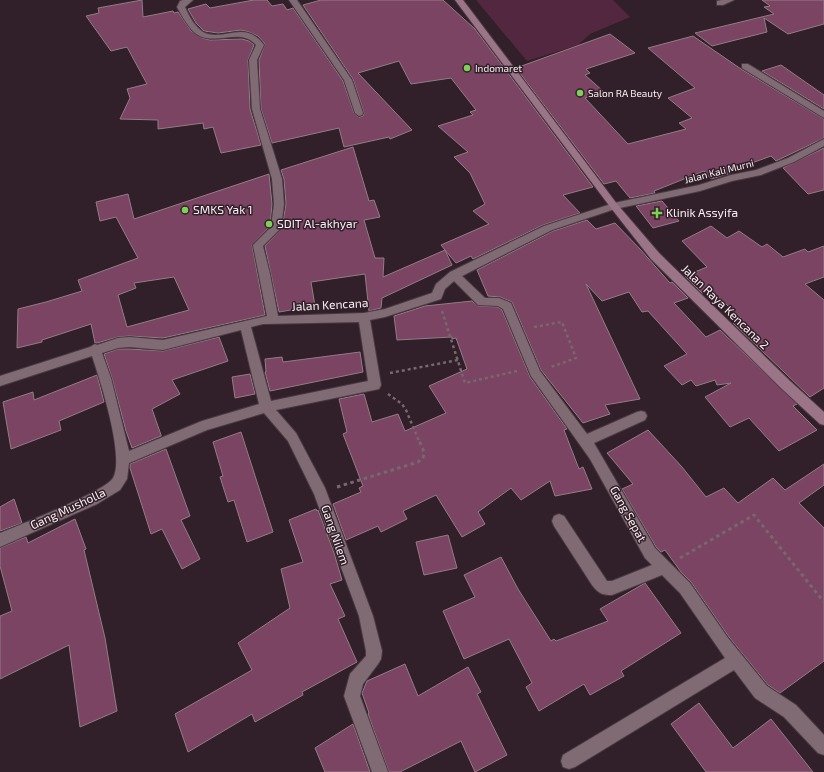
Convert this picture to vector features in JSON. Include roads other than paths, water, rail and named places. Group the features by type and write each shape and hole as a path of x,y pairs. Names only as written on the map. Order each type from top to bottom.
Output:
{"street":[{"path":"190,0 183,3 181,7 199,32 209,36 242,34 251,36 260,45 253,60 256,109 277,179 279,204 276,228 258,245 258,250 265,274 273,320"},
{"path":"293,0 348,80 359,113"},
{"name":"Jalan Raya Kencana 2","path":"459,0 614,206 655,256 786,385 824,420"},
{"path":"720,3 730,0"},
{"path":"745,66 824,115"},
{"name":"Jalan Kali Murni","path":"614,206 700,188 731,178 758,173 791,160 824,142"},
{"path":"454,275 535,233 614,206"},
{"name":"Jalan Kencana","path":"0,381 95,349 118,343 129,342 163,345 263,320 364,317 385,313 437,296 440,287 454,275"},
{"name":"Gang Sepat","path":"454,275 482,302 504,303 518,330 534,370 595,455 650,553 685,588 736,660 761,692 790,711 824,747"},
{"path":"123,459 227,418 266,407 375,384 364,317"},
{"path":"245,324 266,407"},
{"name":"Gang Musholla","path":"0,540 104,493 115,486 120,480 123,459 122,446 105,378 95,349"},
{"name":"Gang Nilem","path":"266,407 292,437 320,492 366,616 374,651 373,658 371,663 356,680 352,696 380,772"},
{"path":"585,441 641,416"},
{"path":"559,522 596,580 604,588 612,588 664,567"},
{"path":"569,761 736,660"}],"place":[{"name":"Indomaret","path":"467,68"},
{"name":"Salon RA Beauty","path":"580,93"},
{"name":"SMKS Yak 1","path":"185,210"},
{"name":"Klinik Assyifa","path":"657,213"},
{"name":"SDIT Al-akhyar","path":"269,224"}]}
